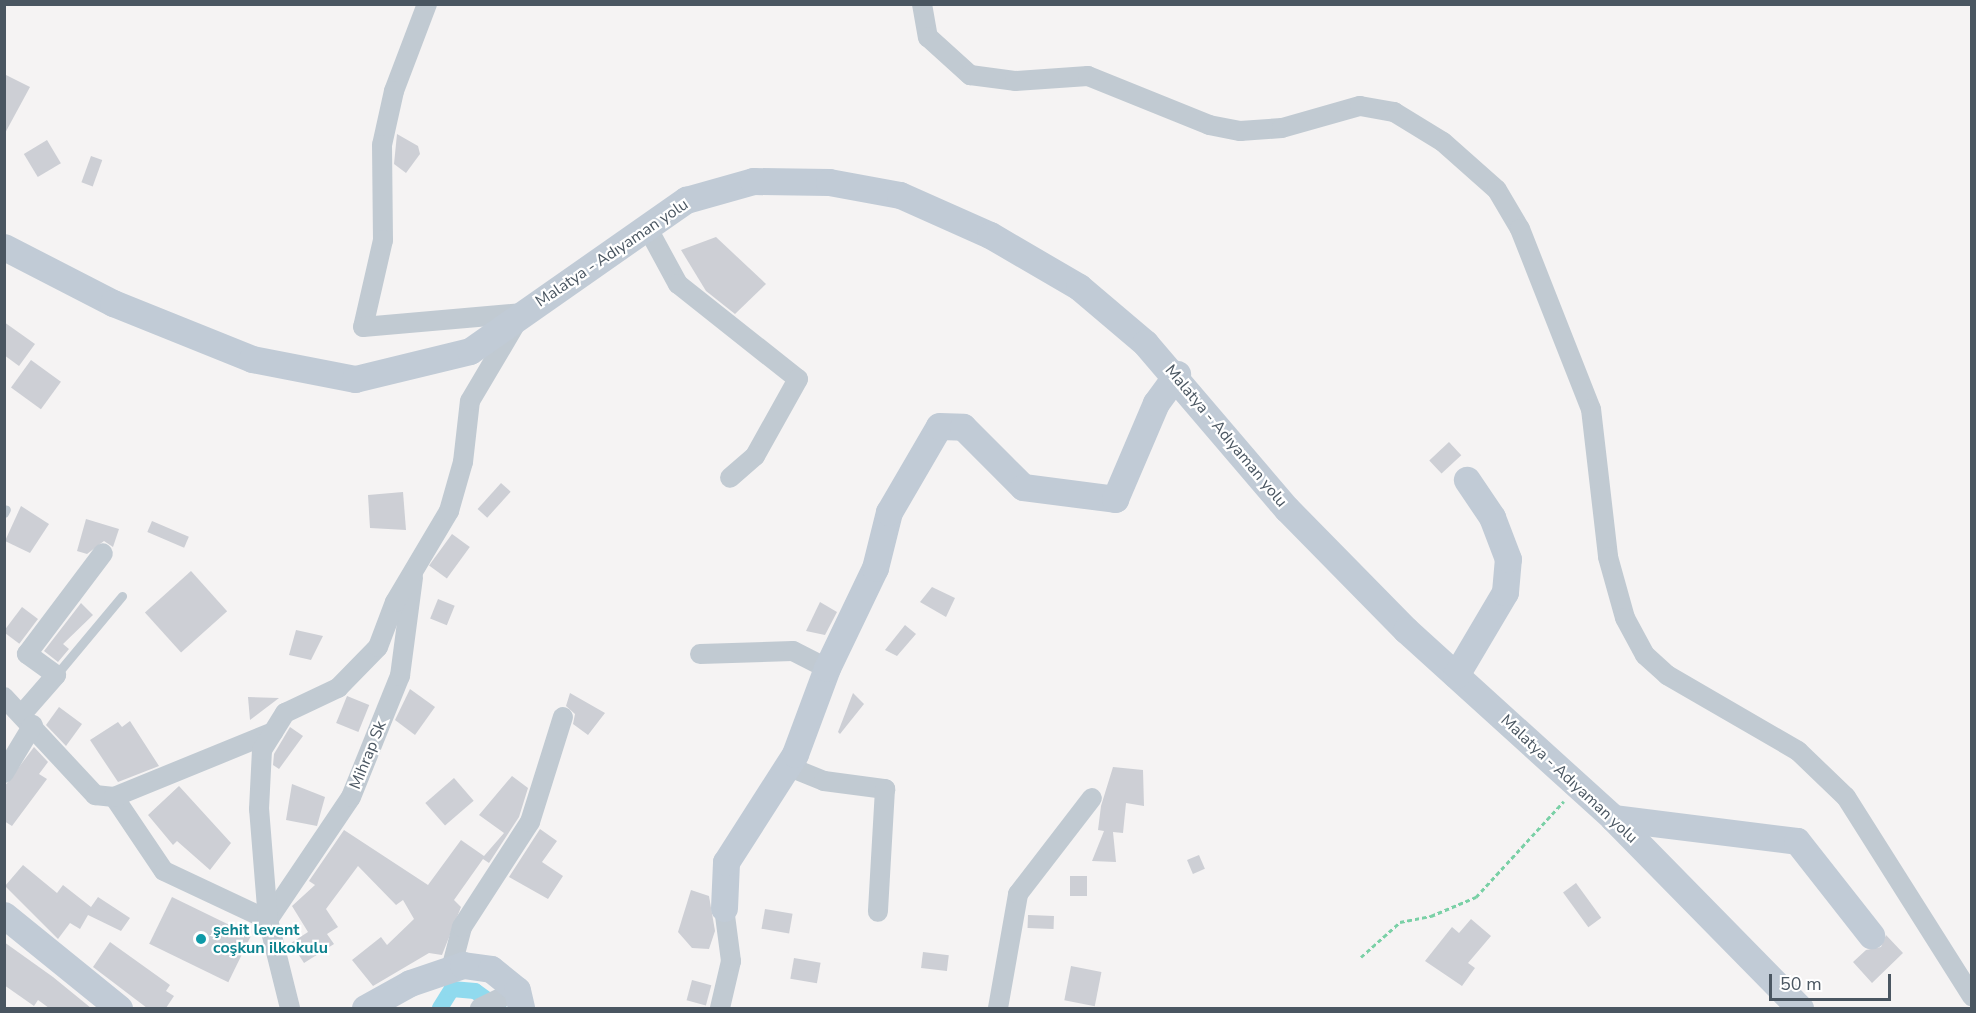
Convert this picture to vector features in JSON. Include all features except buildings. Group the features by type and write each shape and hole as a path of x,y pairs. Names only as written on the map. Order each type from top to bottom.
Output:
{"main road":[{"name":"Malatya - Adıyaman yolu","path":"4,248 113,303 252,359 355,379 470,351 686,200 753,181 829,182 900,195 990,235 1079,287 1177,374 1287,510 1456,675 1613,818 1800,1008"},
{"path":"724,908 726,862 787,766 827,668 875,568 890,512 939,426 963,427 1023,487 1115,499 1156,403 1177,374"},
{"path":"1456,675 1505,591 1508,559 1491,517 1467,480"},
{"path":"1613,818 1797,841 1871,934"},
{"path":"6,920 119,1008"},
{"path":"365,1008 452,969 491,969 519,999"}],"street":[{"path":"427,4 394,91 382,145 383,240 363,327 522,314"},
{"path":"922,4 928,37 970,75 1015,81 1088,76 1209,125 1240,131 1282,128 1360,106 1394,112 1443,142 1497,190 1520,229 1592,409 1608,557 1625,618 1645,655 1667,675 1798,751 1846,797 1971,996"},
{"path":"647,227 678,284 798,378 755,456 730,478"},
{"path":"290,1008 268,920 259,809 262,750 285,713 338,688 378,647 414,569 449,511 463,462 470,401 522,314"},
{"path":"4,773 28,720 56,675 27,654 103,553"},
{"name":"Mihrap Sk","path":"268,920 351,797 400,676 414,569"},
{"path":"700,654 794,651 827,668"},
{"path":"4,697 28,720 95,795 114,797 273,732"},
{"path":"452,969 462,927 530,822 563,717"},
{"path":"787,766 824,781 885,789 878,912"},
{"path":"114,797 164,871 268,920"},
{"path":"998,1008 1018,894 1092,798"},
{"path":"720,1008 731,961 724,908"},
{"path":"480,1008 519,999"}],"lane":[{"path":"56,675 122,596"}],"path":[{"path":"1361,957 1400,922 1431,916 1476,897 1578,787"}],"waterway":[{"path":"440,1008 452,989 475,991 498,1008"}],"place":[{"name":"şehit levent coşkun ilkokulu","path":"201,939"}]}
